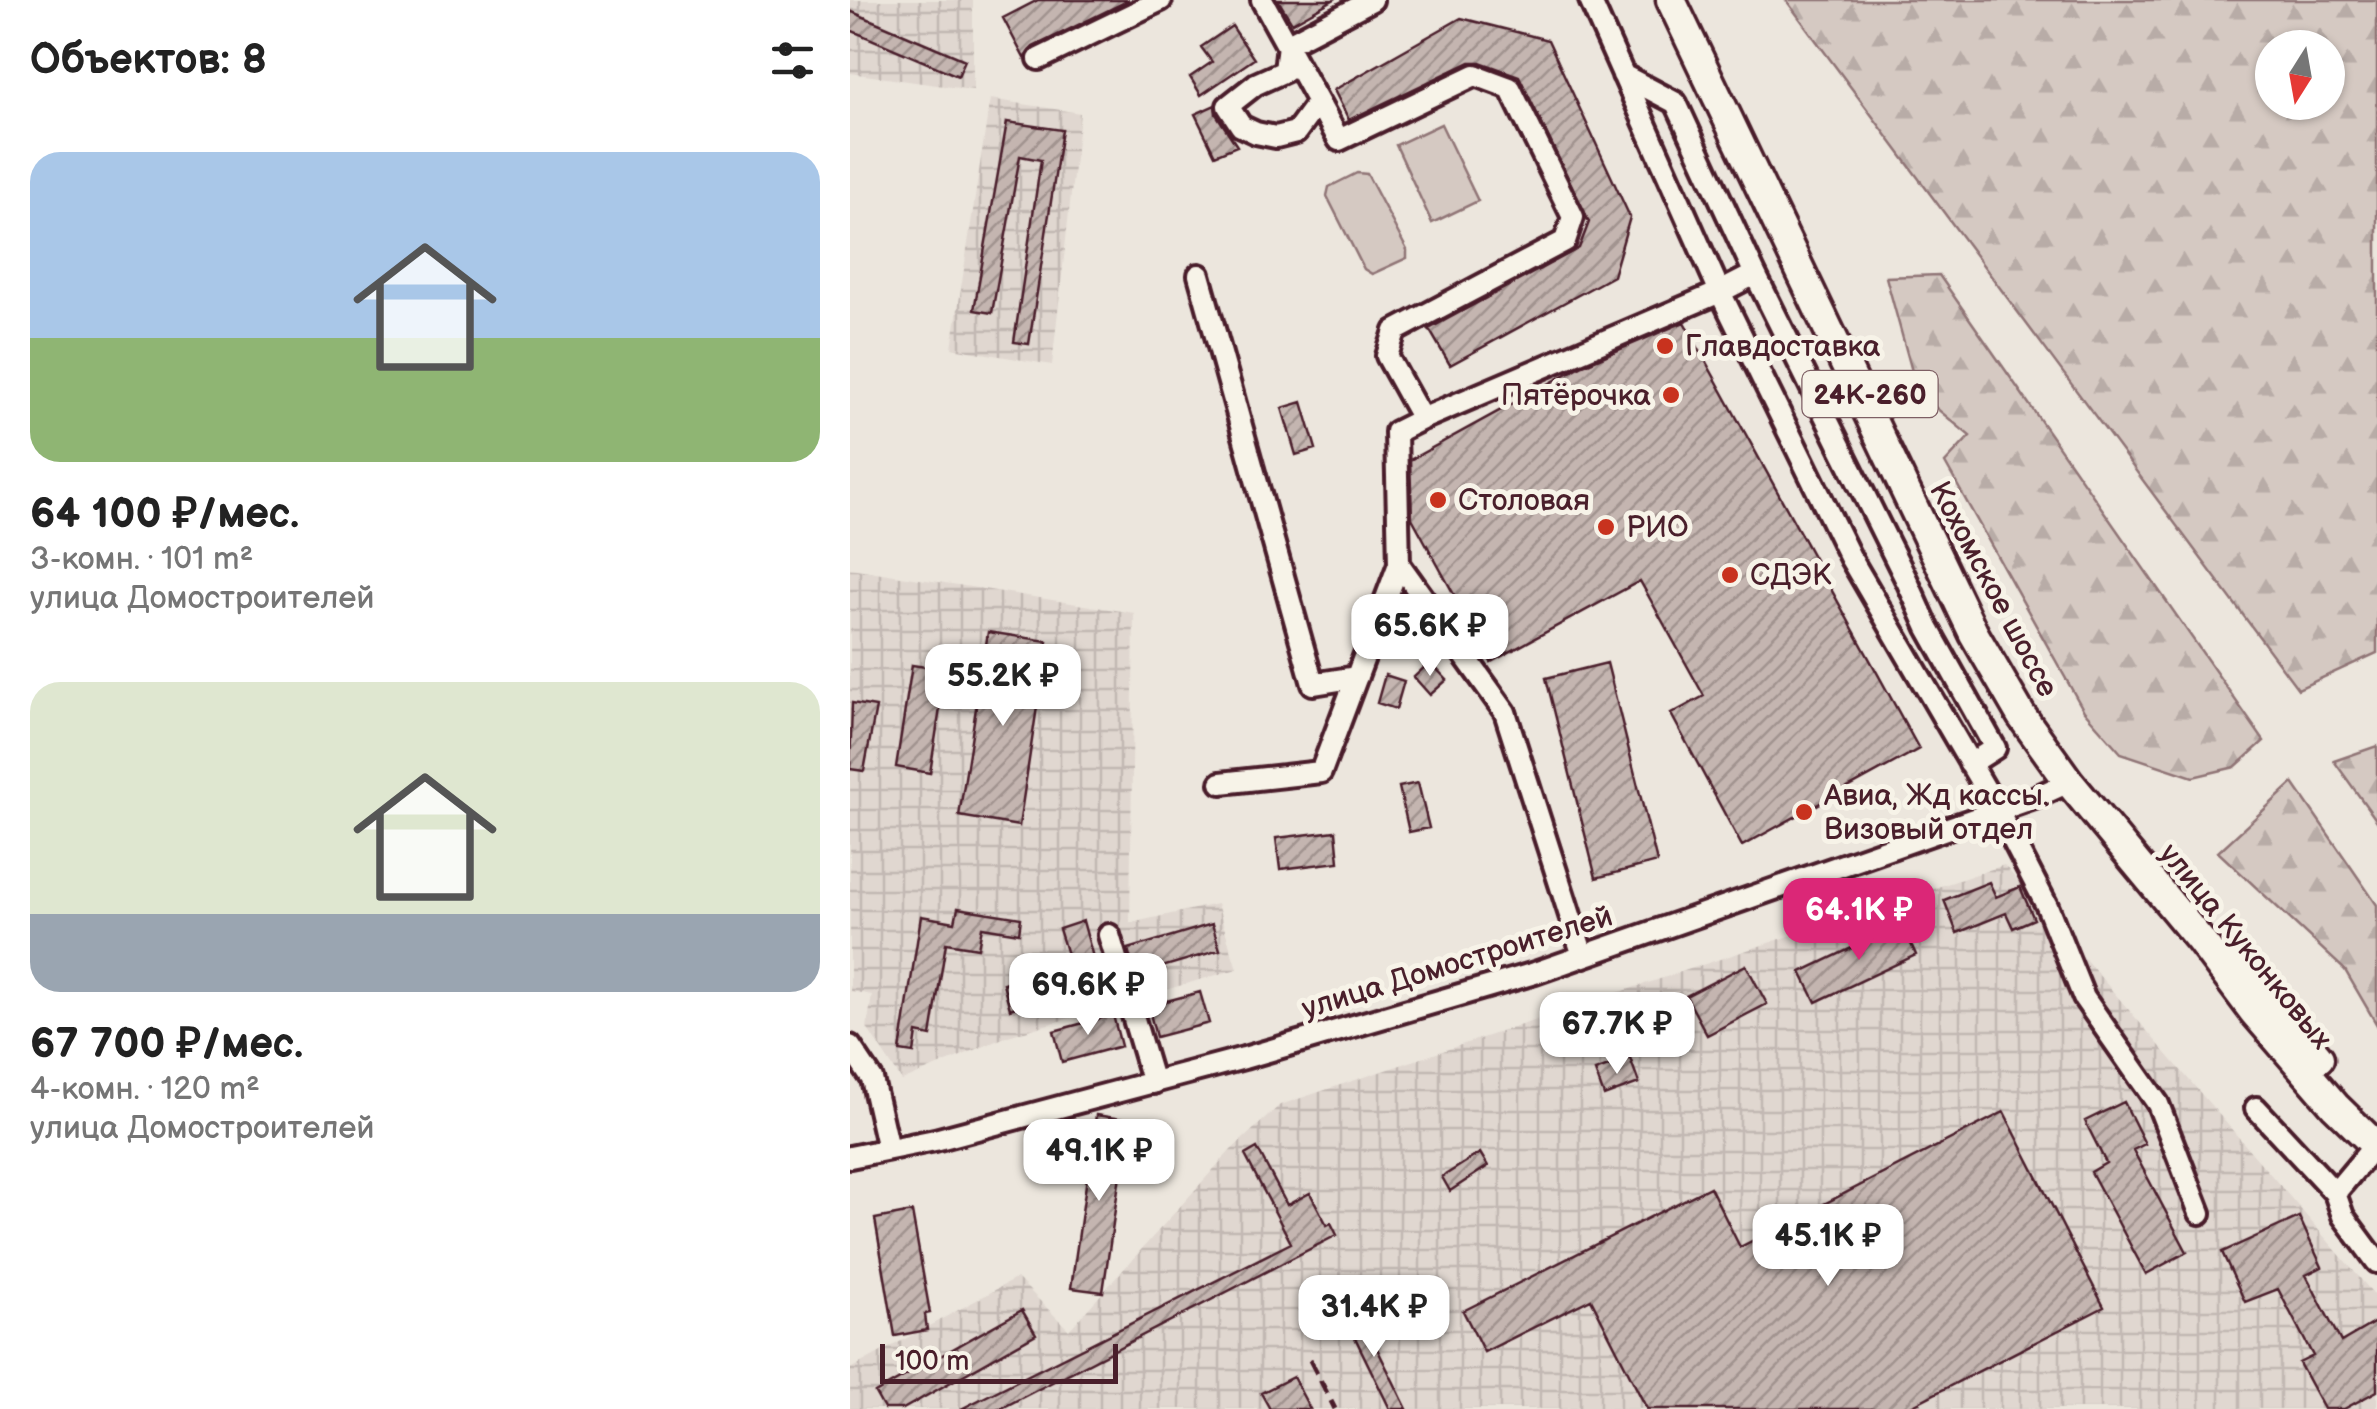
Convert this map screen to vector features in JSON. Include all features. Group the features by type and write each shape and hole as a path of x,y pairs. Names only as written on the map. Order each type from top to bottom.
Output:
{"main road":[{"name":"Кохомское шоссе","path":"1671,0 1974,634 2022,715 2075,778"},
{"name":"Кохомское шоссе","path":"1684,0 1982,628 2075,778"},
{"name":"улица Куконковых","path":"2075,778 2254,1012 2335,1106 2377,1141"}],"street":[{"path":"1039,59 1161,0"},
{"path":"1262,0 1338,140 1475,75 1510,88 1573,217 1564,241 1394,331 1387,356 1422,419"},
{"path":"1288,44 1372,0"},
{"path":"1590,0 1720,292 1851,559 1998,811 2047,906 2084,998 2158,1104 2200,1213"},
{"path":"1288,44 1285,71 1256,84 1228,106 1242,126 1276,138 1296,132 1318,102"},
{"path":"1623,75 1676,103 1754,274 1928,628 1995,748 1970,764"},
{"path":"1198,274 1313,684 1357,677"},
{"path":"1221,783 1321,772 1399,564 1396,432 1754,274"},
{"path":"1399,564 1505,712 1583,956"},
{"name":"улица Домостроителей","path":"850,1156 934,1140 1153,1082 1535,973 1998,811 2075,778"},
{"path":"1109,935 1153,1082"},
{"path":"850,1046 872,1080 888,1149"},
{"path":"2256,1108 2336,1193 2344,1216 2377,1262"},
{"path":"2336,1193 2377,1141"}],"shaded area":[{"path":"850,0 973,0 973,90 850,73"},
{"path":"990,99 1080,113 1052,365 952,348"},
{"path":"850,568 1134,613 1130,923 1217,904 1237,969 1008,1036 902,1081 867,1028 872,995 850,991"},
{"path":"2004,865 2377,1298 2377,1409 850,1409 850,1369 1017,1278 1069,1330 1230,1151 1280,1105"}],"green space":[{"path":"1786,0 2377,0 2377,653 2298,689"},
{"path":"1441,124 1478,201 1432,223 1396,145"},
{"path":"1357,173 1367,174 1407,250 1407,258 1372,274 1364,269 1327,196 1329,187"},
{"path":"1939,275 2264,741 2235,767 2193,777 2121,753 2084,711 1945,463 1970,436 1918,393 1886,277"},
{"path":"2377,746 2377,821 2334,761"},
{"path":"2293,783 2377,905 2377,1025 2345,970 2218,852"}],"building":[{"path":"1038,0 1129,0 1033,47 1024,58 1003,18"},
{"path":"1278,0 1333,0 1292,23"},
{"path":"850,11 965,60 958,76 850,30"},
{"path":"1461,18 1548,40 1630,217 1613,276 1450,365 1429,329 1579,248 1589,222 1519,76 1470,62 1349,120 1334,90"},
{"path":"1232,26 1254,59 1201,95 1190,77 1212,62 1201,47"},
{"path":"1215,105 1216,114 1237,146 1215,155 1195,114"},
{"path":"1007,122 1062,130 1029,344 1014,342 1041,160 1020,156 992,313 974,310"},
{"name":"РИО","path":"1684,322 1919,749 1742,846 1671,714 1704,696 1640,581 1491,662 1412,518 1410,460 1583,365"},
{"path":"1302,402 1316,449 1296,455 1282,408"},
{"path":"988,632 1047,641 1019,826 959,816"},
{"path":"1430,662 1447,680 1430,695 1414,677"},
{"path":"1607,663 1657,862 1596,878 1546,678"},
{"path":"912,665 946,670 930,773 896,767"},
{"path":"1385,675 1404,681 1396,709 1377,703"},
{"path":"852,703 876,707 864,771 850,769"},
{"path":"1418,783 1429,828 1409,832 1399,787"},
{"path":"1336,831 1339,862 1280,869 1276,838"},
{"path":"1989,882 1996,897 2020,887 2034,919 2013,928 2006,913 1957,933 1944,900"},
{"path":"958,908 1021,918 1019,933 982,927 978,948 946,943 931,1036 917,1033 914,1053 900,1051 921,916 955,922"},
{"path":"1083,921 1100,983 1010,1009 1003,983 1070,964 1059,929"},
{"path":"1212,924 1220,950 1135,975 1128,949"},
{"path":"1902,924 1916,955 1816,1002 1801,972"},
{"path":"1746,965 1767,1004 1707,1035 1686,996"},
{"path":"1200,992 1209,1023 1156,1037 1148,1006"},
{"path":"1113,1015 1121,1046 1062,1062 1054,1031"},
{"path":"1630,1058 1639,1083 1604,1096 1595,1071"},
{"path":"2124,1102 2145,1144 2133,1150 2187,1252 2146,1274 2091,1172 2106,1163 2085,1121"},
{"path":"2004,1112 2104,1307 1905,1409 1647,1409 1591,1299 1484,1352 1463,1311 1710,1187 1740,1247"},
{"path":"1096,1115 1128,1120 1103,1292 1071,1288"},
{"path":"1257,1148 1287,1205 1310,1193 1327,1225 1331,1223 1337,1235 1000,1409 961,1409 1291,1243 1245,1155"},
{"path":"1480,1153 1488,1166 1450,1191 1442,1177"},
{"path":"912,1212 930,1313 925,1314 927,1330 895,1336 875,1219"},
{"path":"2299,1217 2322,1267 2306,1275 2341,1342 2377,1321 2377,1391 2344,1409 2324,1409 2299,1363 2313,1356 2278,1289 2245,1302 2222,1252"},
{"path":"1356,1306 1407,1409 1390,1409 1343,1313"},
{"path":"1022,1310 1036,1334 903,1409 884,1409 875,1393"},
{"path":"1293,1377 1310,1409 1270,1409 1261,1393"}],"railway":[{"path":"1310,1360 1335,1409"}],"place":[{"name":"Главдоставка","path":"1665,346"},
{"name":"Пятёрочка","path":"1671,395"},
{"name":"Столовая","path":"1438,500"},
{"name":"РИО","path":"1606,527"},
{"name":"СДЭК","path":"1730,575"},
{"name":"Авиа, Жд кассы. Визовый отдел","path":"1804,812"}]}
